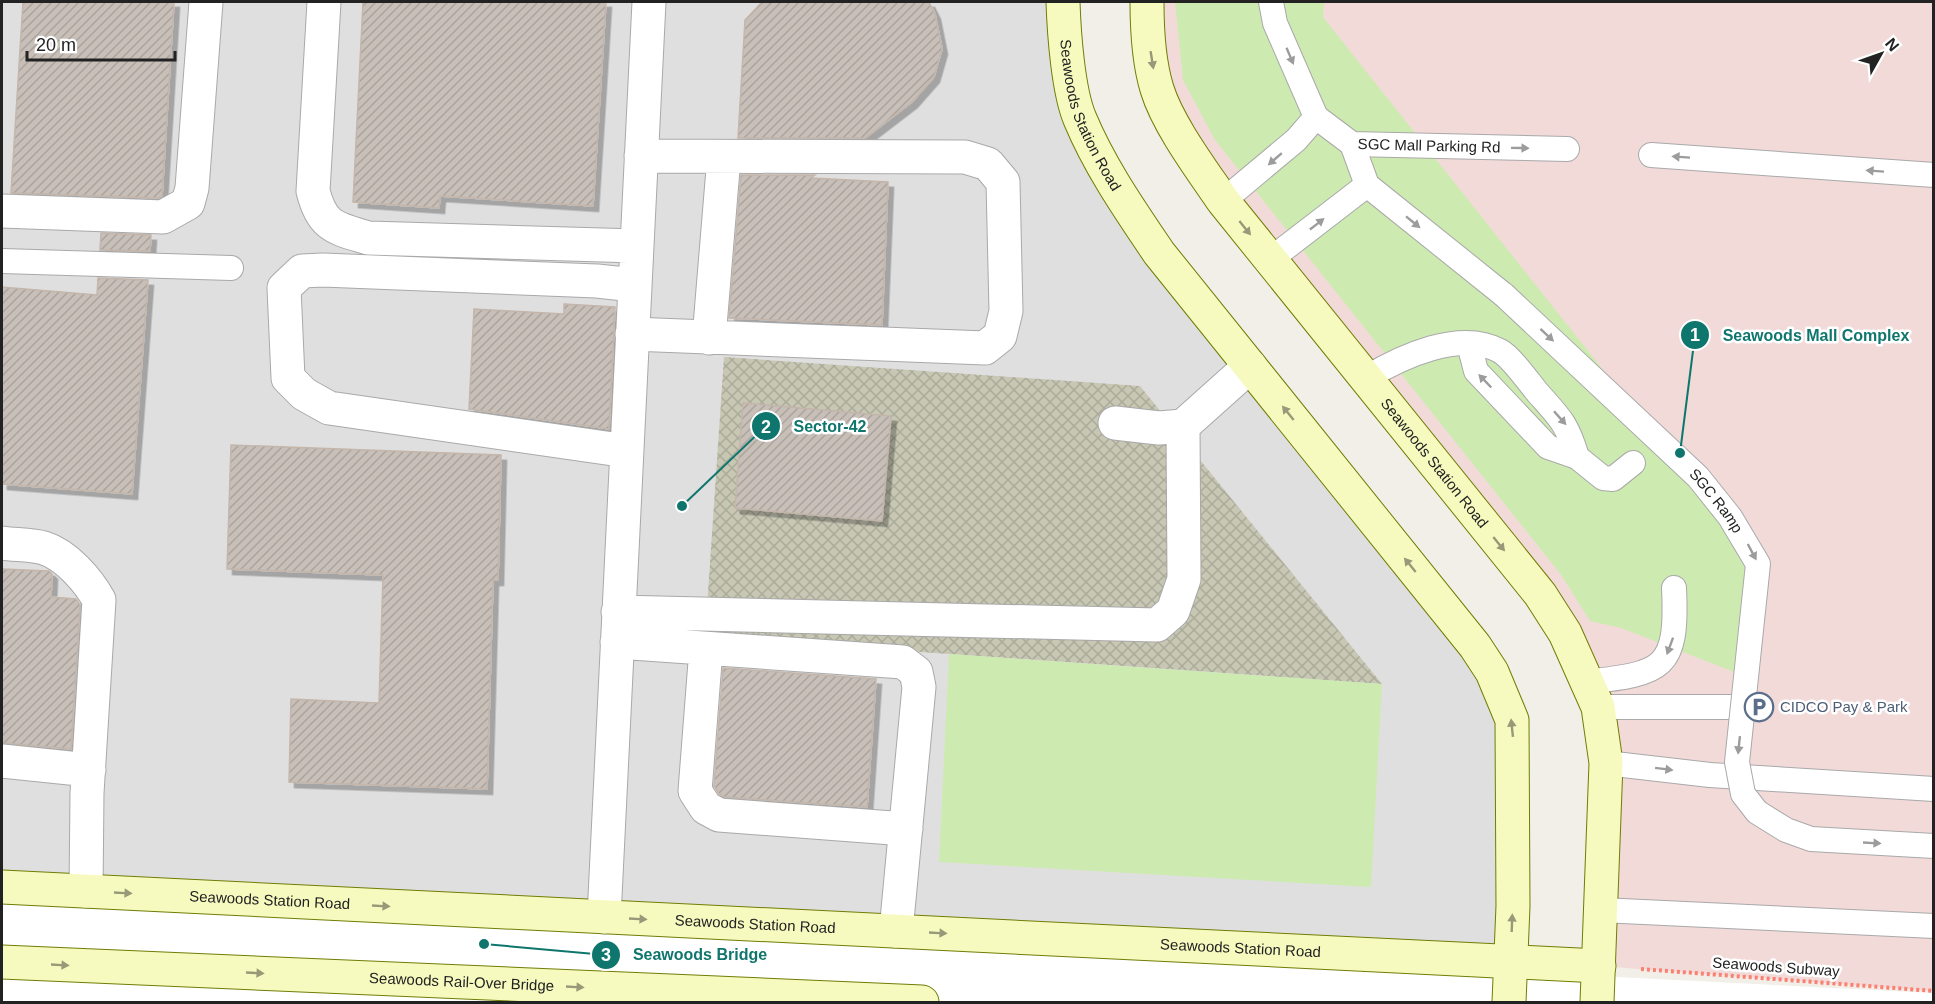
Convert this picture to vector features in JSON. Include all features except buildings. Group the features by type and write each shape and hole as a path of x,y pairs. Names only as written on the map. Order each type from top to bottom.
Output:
{"main road":[{"name":"Seawoods Station Road","path":"1064,2 1065,39 1079,117 1109,178 1159,253 1475,646 1492,672 1512,720 1514,761 1509,1002"},
{"name":"Seawoods Station Road","path":"1147,2 1147,26 1157,89 1189,152 1223,201 1540,594 1565,633 1592,694 1605,763 1597,1002"},
{"name":"Seawoods Station Road","path":"2,887 1599,966"},
{"name":"Seawoods Rail-Over Bridge","path":"2,962 922,1002"}],"street":[{"path":"2,211 163,217 188,203 192,188 206,2"},
{"path":"324,2 313,191 318,211 332,227 368,238 637,246"},
{"path":"604,917 649,2"},
{"path":"632,334 985,348 1000,336 1006,311 1003,182 988,164 965,157 641,156"},
{"path":"709,338 724,157"},
{"path":"627,451 329,408 304,394 288,378 284,288 302,271 323,270 597,281 634,285"},
{"path":"1115,423 1159,428 1184,426 1250,366"},
{"path":"618,627 1157,625 1173,611 1184,579 1184,426"},
{"path":"2,543 46,548 92,586 99,600 88,770 86,891"},
{"path":"618,627 706,649 903,662 916,672 919,687 896,931"},
{"path":"706,649 695,791 705,808 719,815 906,829"},
{"path":"2,761 88,770"}],"lane":[{"name":"SGC Mall Parking Rd","path":"1271,2 1275,23 1316,117 1352,144 1567,149"},
{"path":"1223,201 1296,141 1316,117"},
{"path":"1271,259 1367,185 1352,144"},
{"path":"1651,155 1934,175"},
{"name":"SGC Ramp","path":"1367,185 1504,295 1698,477 1730,517 1758,564 1737,762 1743,794 1757,812 1786,830 1811,839 1934,846"},
{"path":"2,261 231,268"},
{"path":"1366,378 1390,363 1427,348 1469,344 1500,351 1569,428 1577,456 1604,478 1612,479 1633,463"},
{"path":"1592,694 1663,663 1673,642 1674,588"},
{"path":"1592,694 1760,707"},
{"path":"1605,763 1710,775 1934,789"},
{"path":"1601,910 1934,927"}],"path":[{"name":"Seawoods Subway","path":"1640,969 1934,991"}],"shaded area":[{"path":"2,2 1063,2 1079,117 1512,720 1511,961 2,887"},
{"path":"1147,2 1933,2 1933,991 1599,966 1606,763 1565,633 1189,152"},
{"path":"724,357 1140,386 1382,684 705,637"}],"green space":[{"path":"1175,2 1324,2 1323,17 1747,551 1742,675 1621,628 1590,621 1562,576 1215,140 1183,80"},
{"path":"949,654 1382,684 1371,887 939,862"}],"pier":[{"path":"2,895 1933,993 1933,1002 2,1002"}],"place":[{"name":"Seawoods Mall Complex","path":"1680,453"},
{"name":"Sector-42","path":"682,506"},
{"name":"CIDCO Pay & Park","path":"1759,707"},
{"name":"Seawoods Bridge","path":"484,944"}]}
